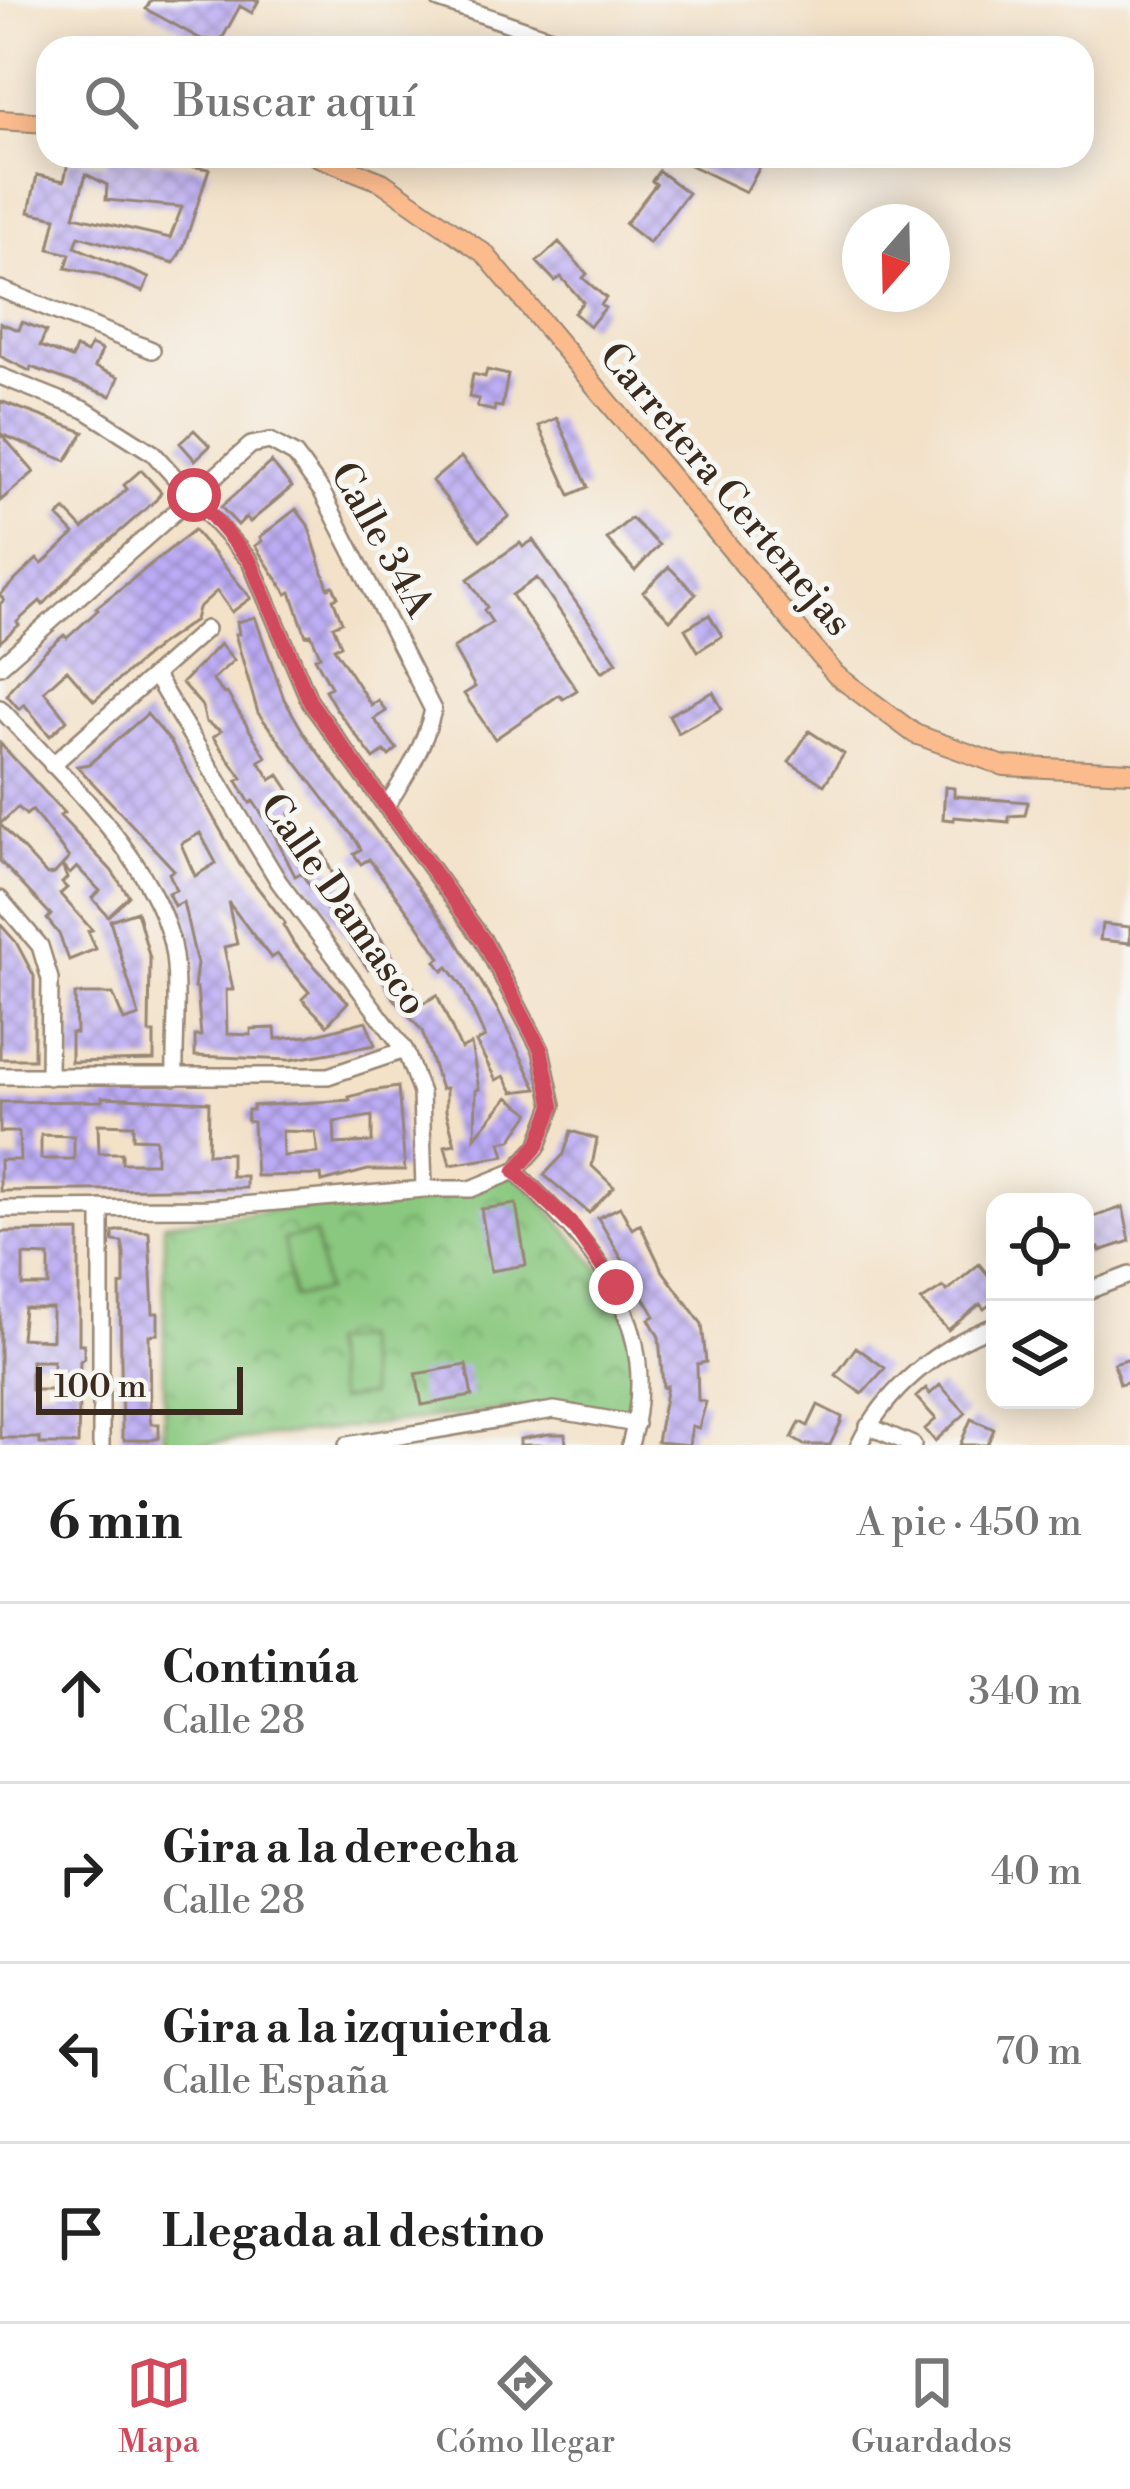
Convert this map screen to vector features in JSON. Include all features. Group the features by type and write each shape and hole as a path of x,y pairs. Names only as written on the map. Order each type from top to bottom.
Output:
{"main road":[{"path":"0,120 36,122"},
{"name":"Carretera Certenejas","path":"346,168 382,182 485,254 836,675 915,734 1004,766 1130,772"}],"street":[{"path":"439,0 545,36"},
{"path":"0,289 152,350"},
{"path":"0,376 86,410 153,453 250,561 310,702 483,940 541,1050 553,1106 538,1145 515,1171 471,1190 208,1208 0,1209"},
{"name":"Calle 34A","path":"0,666 250,445 269,442 295,455 322,491 434,710 419,753 386,806"},
{"path":"52,765 206,629"},
{"name":"Calle Damasco","path":"154,676 279,882 405,1050 422,1094 424,1190"},
{"path":"0,708 124,848 158,905 174,954 175,1077"},
{"path":"0,898 40,946 50,979 49,1077"},
{"path":"0,1076 328,1076 405,1050"},
{"path":"515,1171 574,1227 616,1287 641,1357 630,1445"},
{"path":"101,1208 101,1445"},
{"path":"1094,1289 1130,1275"},
{"path":"859,1445 868,1426 910,1376 986,1329"},
{"path":"357,1444 554,1410 636,1424"},
{"path":"868,1426 913,1445"}],"green space":[{"path":"515,1171 616,1287 641,1357 626,1413 558,1404 164,1445 164,1223 481,1185"},
{"path":"315,1234 325,1291 293,1297 283,1239"},
{"path":"360,1337 370,1395 338,1400 328,1343"}],"building":[{"path":"151,0 259,0 252,13 240,6 224,36 195,36 146,9"},
{"path":"67,168 209,169 174,263 79,236 75,247 149,278 143,292 98,274 66,268 70,254 49,249 56,218 29,212 37,175 64,181","holes":["86,174 107,185 106,200 182,207 170,238 74,216"]},
{"path":"696,168 759,168 746,192"},
{"path":"659,171 688,193 649,243 625,224 656,184 652,181"},
{"path":"559,242 587,274 583,278 606,298 601,305 605,308 590,326 574,313 583,302 561,277 555,281 537,262"},
{"path":"22,322 46,331 40,346 72,358 76,348 87,353 91,345 102,350 95,367 119,377 111,396 31,367 30,371 0,356 0,323 19,330"},
{"path":"487,370 508,375 502,407 495,406 494,411 477,407 479,399 469,397 473,374 485,377"},
{"path":"0,401 84,432 66,461 1,434 34,472 0,501"},
{"path":"557,418 588,487 570,495 539,426"},
{"path":"194,430 210,446 195,460 180,443"},
{"path":"461,457 509,516 480,540 432,481"},
{"path":"271,462 292,487 250,522 246,517 238,525 221,507"},
{"path":"141,470 161,492 156,500 0,642 0,604 4,600 0,595 37,559 42,564 74,534 58,517 65,510 83,529"},
{"path":"296,509 308,525 328,588 333,586 338,597 333,599 342,622 333,626 341,645 334,648 371,705 378,700 386,711 374,719 397,749 389,756 385,751 374,759 336,709 325,690 331,687 315,658 320,656 311,634 306,636 291,592 287,594 255,546"},
{"path":"631,518 659,545 635,571 607,539"},
{"path":"194,530 251,598 232,612 217,591 198,608 195,620 94,701 67,670 44,691 67,720 50,736 24,704 19,709 7,695 10,689 44,652 64,635 67,638 96,608"},
{"path":"533,540 617,662 602,672 537,578 512,595 577,690 563,699 559,695 495,739 464,694 475,687 453,648 492,622 468,579 520,543 523,547"},
{"path":"669,567 696,594 670,620 643,592"},
{"path":"709,615 722,636 698,651 685,629"},
{"path":"255,617 284,699 305,735 451,931 537,1089 513,1092 504,1076 496,1080 476,1042 485,1037 462,986 448,967 443,971 436,961 440,958 369,859 361,864 354,854 361,849 355,839 258,713 235,634 239,634 237,622"},
{"path":"220,644 234,660 212,680 227,693 266,757 259,761 271,780 279,775 300,807 289,814 306,844 312,840 315,846 320,844 332,873 336,871 424,1003 437,995 461,1049 471,1044 479,1089 475,1137 508,1097 530,1113 511,1140 501,1142 505,1156 450,1165 445,1146 455,1144 446,1111 446,1088 441,1089 422,1031 391,995 375,965 368,969 301,873 295,876 270,826 237,781 242,778 213,737 221,731 206,722 202,706 182,683"},
{"path":"713,692 722,709 678,733 669,715"},
{"path":"147,714 171,742 240,865 285,923 294,944 348,1002 327,1025 302,999 309,992 277,954 271,958 228,902 237,944 224,947 233,990 226,990 227,1034 251,1035 251,1029 275,1028 276,1039 309,1036 366,1021 375,1045 290,1060 195,1056 195,1036 201,1036 194,988 197,964 183,902 174,906 168,893 176,890 169,873 174,870 77,766 89,764","holes":["200,833 216,863 195,876 181,844"]},
{"path":"809,731 844,754 824,785 789,762"},
{"path":"0,743 64,813 60,816 129,896 108,916 92,898 100,891 77,867 70,874 62,866 67,878 62,883 67,888 60,894 92,930 88,931 96,949 69,960 47,919 51,915 0,861 0,824","holes":["18,807 26,815 32,810 69,858 47,875 0,824"]},
{"path":"945,787 954,788 954,796 1028,802 1025,815 1009,816 1009,822 943,819"},
{"path":"137,911 150,959 149,1033 154,1033 154,1060 71,1062 75,994 113,994 124,1021 139,1016 110,920"},
{"path":"0,924 34,976 34,1059 0,1059"},
{"path":"1102,924 1130,927 1130,943 1100,940"},
{"path":"398,1087 405,1170 368,1170 322,1182 321,1175 256,1176 253,1122 247,1121 253,1106 350,1100","holes":["372,1116 372,1142 335,1144 334,1122","282,1131 315,1132 318,1153 283,1156"]},
{"path":"102,1097 209,1102 208,1154 231,1153 231,1176 246,1176 246,1188 0,1191 0,1160 20,1160 19,1132 0,1132 0,1102 102,1101","holes":["98,1124 133,1125 133,1138 156,1139 156,1163 122,1163 122,1153 99,1153","41,1135 74,1136 74,1159 41,1159"]},
{"path":"571,1131 597,1139 592,1166 614,1187 589,1213 544,1175 564,1154"},
{"path":"516,1204 526,1265 491,1271 481,1209"},
{"path":"620,1207 632,1229 640,1224 662,1270 702,1324 706,1362 697,1364 698,1400 706,1402 699,1428 692,1426 689,1445 657,1442 667,1386 663,1387 659,1337 649,1319 655,1316 598,1218"},
{"path":"1123,1207 1130,1241 1094,1251 1094,1217"},
{"path":"79,1231 79,1344 84,1344 84,1358 80,1361 78,1444 0,1438 0,1232","holes":["23,1255 49,1256 49,1286 23,1286","24,1308 52,1308 52,1340 21,1338","31,1361 53,1361 53,1390 31,1390"]},
{"path":"113,1232 149,1232 153,1313 158,1313 158,1334 149,1335 150,1417 151,1424 159,1424 159,1438 151,1440 124,1440 122,1435 120,1285 124,1284 124,1254 122,1242 113,1241"},
{"path":"979,1264 986,1272 986,1308 980,1304 948,1330 921,1301 943,1287 947,1291"},
{"path":"856,1347 885,1368 862,1394 836,1375"},
{"path":"1130,1358 1130,1381 1120,1384 1114,1363"},
{"path":"466,1365 472,1396 422,1405 416,1374"},
{"path":"940,1385 966,1413 935,1441 925,1429 936,1419 916,1397"},
{"path":"818,1405 842,1417 841,1422 830,1445 804,1445 792,1438 800,1422 808,1426"},
{"path":"971,1419 994,1429 987,1445 960,1445"},
{"path":"565,1434 566,1445 520,1445 520,1439"}],"route":[{"path":"194,495 250,561 310,702 483,940 541,1050 553,1106 538,1145 515,1171 574,1227 616,1287"}]}
